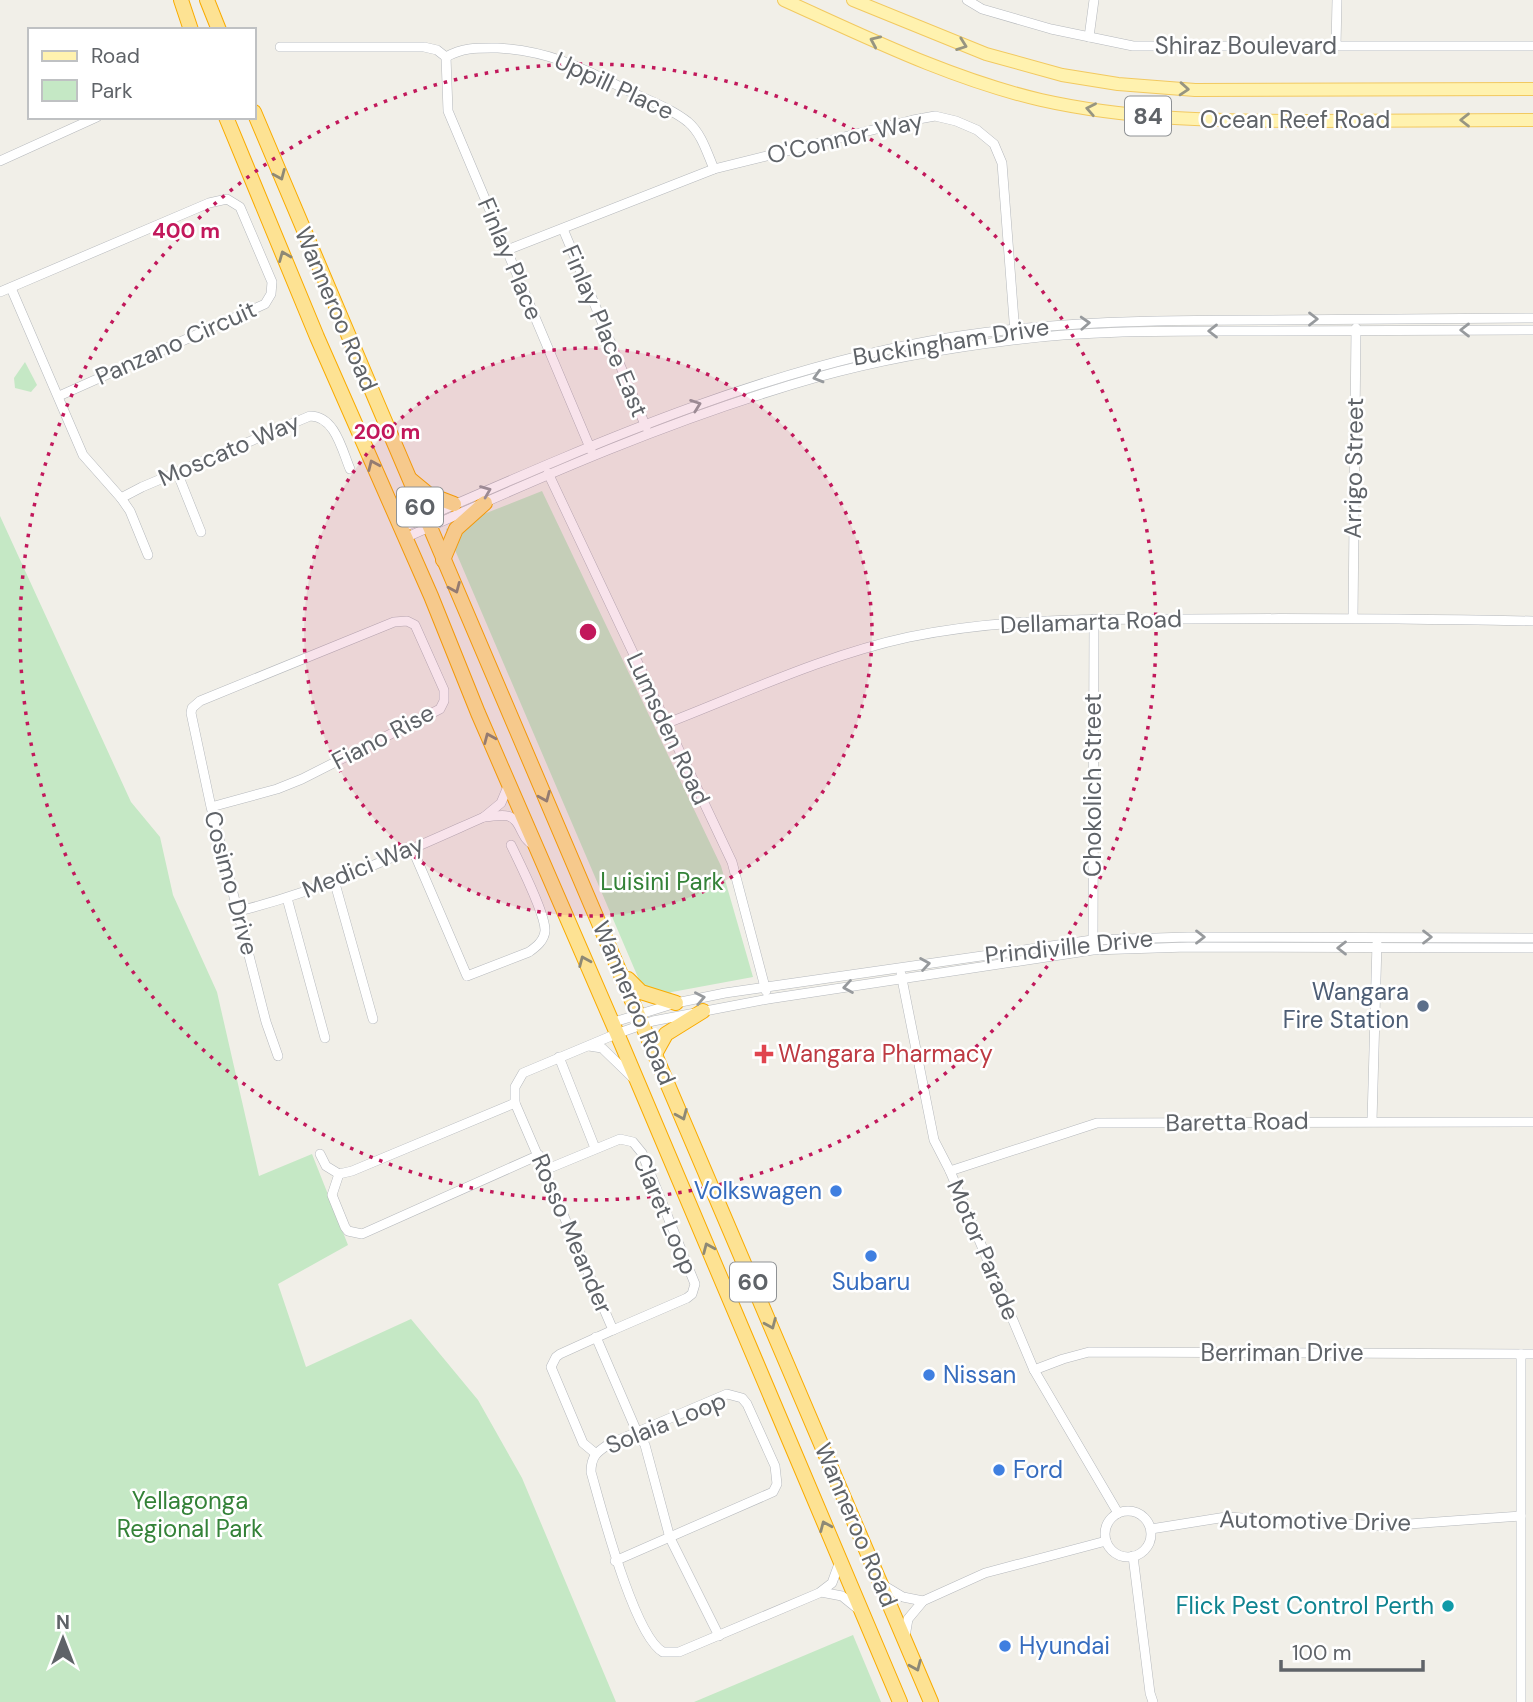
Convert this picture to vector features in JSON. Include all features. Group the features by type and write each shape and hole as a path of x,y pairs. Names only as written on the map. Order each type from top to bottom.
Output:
{"highway":[{"path":"181,0 190,28"},
{"path":"207,0 218,28"},
{"name":"Wanneroo Road","path":"256,117 426,522 656,1052 931,1702"},
{"name":"Wanneroo Road","path":"227,119 317,337 640,1086 900,1702"},
{"path":"407,477 428,494 454,504"},
{"path":"443,560 456,529 485,503"},
{"path":"619,967 641,992 676,1003"},
{"path":"656,1052 666,1034 703,1011"}],"main road":[{"name":"Ocean Reef Road","path":"784,0 972,81 1040,100 1112,113 1199,121 1533,120"},
{"name":"Ocean Reef Road","path":"853,0 986,54 1062,75 1118,84 1195,90 1533,89"}],"street":[{"name":"Shiraz Boulevard","path":"967,0 1052,29 1133,46 1533,47"},
{"path":"1089,37 1094,0"},
{"path":"1336,46 1337,0"},
{"path":"280,47 424,47 437,50 446,57"},
{"name":"Uppill Place","path":"446,57 470,47 528,50 576,65 689,123 699,133 714,169"},
{"name":"Finlay Place","path":"446,57 448,111 594,457"},
{"path":"1510,89 1533,96"},
{"name":"O'Connor Way","path":"507,250 714,169 935,117 956,121 977,131 994,144 1002,163 1016,339"},
{"path":"0,161 93,119"},
{"name":"Panzano Circuit","path":"0,292 219,200 240,206 272,282 271,294 265,304 59,396"},
{"name":"Finlay Place East","path":"563,229 648,434"},
{"path":"10,288 83,455 130,511 148,555"},
{"name":"Buckingham Drive","path":"426,522 485,503 589,446 732,392 817,366 951,337 1015,328 1167,320 1533,317"},
{"name":"Arrigo Street","path":"1353,618 1356,319"},
{"name":"Buckingham Drive","path":"403,533 454,504 820,376 953,348 1016,339 1167,331 1533,330"},
{"name":"Moscato Way","path":"121,498 314,415 323,418 331,426 350,469"},
{"name":"Lumsden Road","path":"547,471 732,862 768,999"},
{"path":"177,472 201,532"},
{"name":"Dellamarta Road","path":"665,724 819,663 907,637 956,629 1030,621 1094,619 1353,618 1533,621"},
{"name":"Chokolich Street","path":"1093,950 1094,619"},
{"name":"Fiano Rise","path":"192,708 200,701 399,620 411,622 418,628 445,696 440,709 435,713 393,731 336,763 277,789 211,807"},
{"name":"Cosimo Drive","path":"192,708 211,807 266,1022 278,1056"},
{"name":"Medici Way","path":"239,911 287,898 334,880 484,817 501,803 509,784"},
{"path":"484,817 507,816 515,820 525,840 535,846"},
{"path":"412,848 467,976 529,952 537,947 544,936 543,919 511,845"},
{"path":"334,880 373,1019"},
{"path":"287,898 325,1038"},
{"name":"Prindiville Drive","path":"641,1018 703,1011 1092,940 1188,937 1533,948"},
{"name":"Prindiville Drive","path":"614,1029 676,1003 766,988 1093,950 1533,938"},
{"path":"1372,1121 1377,942"},
{"name":"Motor Parade","path":"901,973 934,1140 950,1171 1034,1370 1118,1513"},
{"path":"320,1154 326,1166 339,1174 352,1171 515,1103 515,1087 523,1073 588,1045 614,1029"},
{"path":"588,1045 602,1048 640,1086"},
{"path":"559,1058 595,1148"},
{"name":"Rosso Meander","path":"515,1103 613,1330 560,1354 551,1367 583,1443 595,1453"},
{"name":"Baretta Road","path":"950,1171 1097,1123 1533,1122"},
{"name":"Claret Loop","path":"545,1170 620,1139 627,1139 637,1146 695,1284 692,1294 687,1298 613,1330"},
{"path":"339,1174 332,1195 348,1231 362,1234 538,1155"},
{"path":"596,1337 645,1445 670,1538 719,1636"},
{"name":"Berriman Drive","path":"1034,1370 1089,1352 1533,1354"},
{"path":"1521,1354 1521,1702"},
{"name":"Solaia Loop","path":"615,1561 773,1492 777,1484 775,1466 747,1404 735,1395 727,1394 595,1453 591,1472 615,1561 649,1638 657,1649 670,1653 719,1636 819,1592"},
{"path":"1126,1511 1142,1515 1151,1529 1152,1538 1148,1546 1133,1556 1117,1554 1106,1542 1107,1525 1118,1513 1126,1511"},
{"name":"Automotive Drive","path":"1151,1529 1226,1517 1381,1526 1521,1516"},
{"path":"905,1639 908,1619 923,1601 985,1573 1106,1542"},
{"path":"1133,1556 1153,1702"},
{"path":"819,1592 832,1583 840,1561"},
{"path":"882,1584 903,1597 923,1601"},
{"path":"819,1592 842,1595 861,1611"}],"green space":[{"path":"25,362 37,385 31,392 15,388 14,378"},
{"name":"Luisini Park","path":"542,491 721,866 753,977 672,992 649,1003 446,529"},
{"name":"Yellagonga Regional Park","path":"0,516 131,802 160,837 173,895 217,992 259,1176 312,1154 348,1245 278,1284 306,1367 411,1319 478,1400 522,1478 616,1702 0,1702"},
{"path":"853,1635 881,1702 694,1702"}],"place":[{"name":"Wangara Fire Station","path":"1423,1006"},
{"name":"Wangara Pharmacy","path":"764,1054"},
{"name":"Volkswagen","path":"836,1191"},
{"name":"Subaru","path":"871,1256"},
{"name":"Nissan","path":"929,1375"},
{"name":"Ford","path":"999,1470"},
{"name":"Flick Pest Control Perth","path":"1448,1606"},
{"name":"Hyundai","path":"1005,1646"}]}
